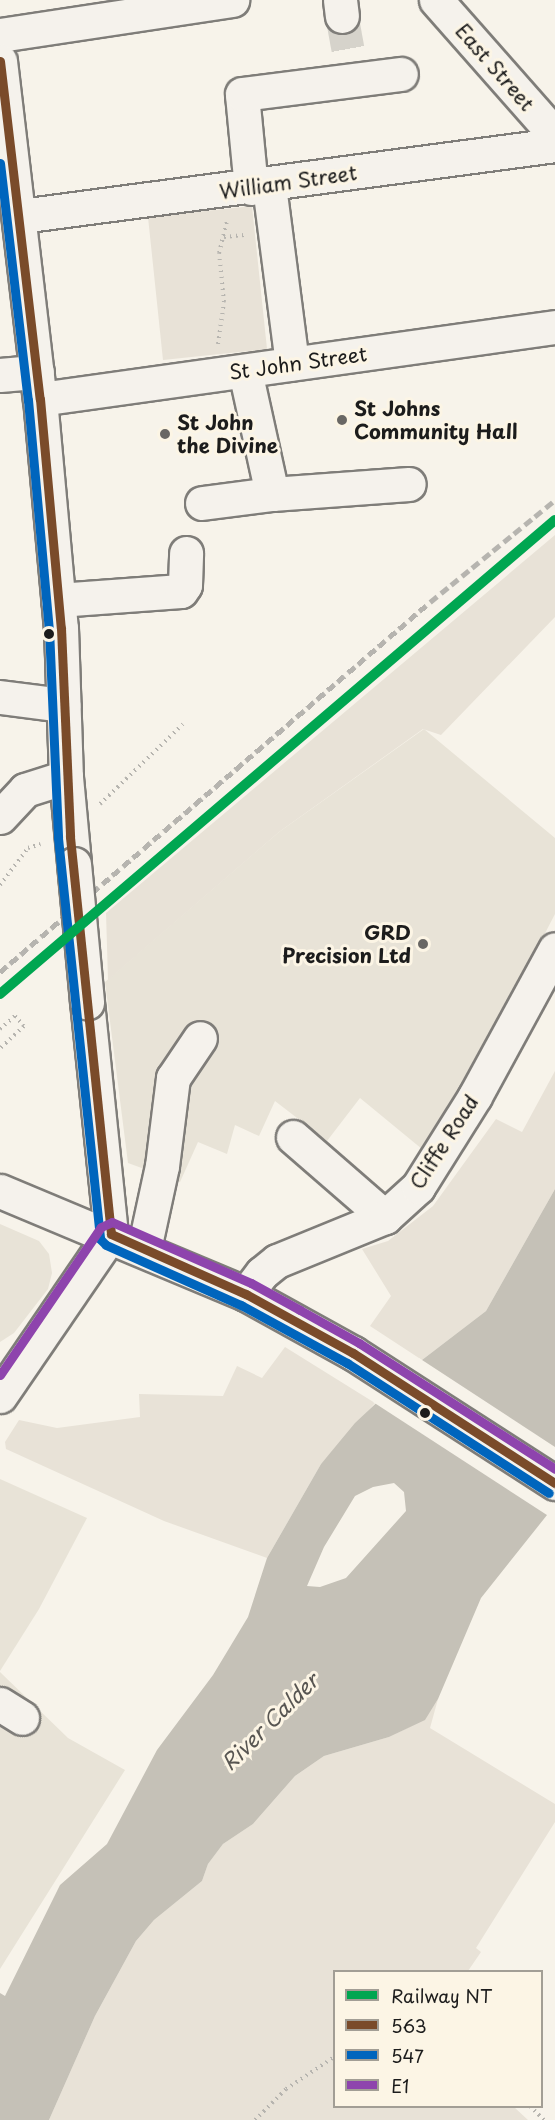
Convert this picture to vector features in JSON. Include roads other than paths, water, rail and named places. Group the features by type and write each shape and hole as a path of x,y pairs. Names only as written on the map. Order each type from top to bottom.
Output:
{"street":[{"name":"East Street","path":"436,0 555,135"},
{"path":"0,35 216,1"},
{"path":"0,61 12,205 39,386 58,600 71,838 111,1234 6,1376"},
{"path":"292,364 248,188 242,94 351,70 401,74"},
{"name":"William Street","path":"12,205 248,188 555,145"},
{"name":"St John Street","path":"0,375 39,386 232,372 555,327"},
{"path":"232,372 272,494"},
{"path":"202,503 272,494 409,484"},
{"path":"58,600 181,591 185,585 186,553"},
{"path":"0,697 63,705"},
{"path":"0,817 25,790 66,777"},
{"name":"Cliffe Road","path":"246,1294 262,1273 277,1261 385,1217 418,1187 475,1096 555,949"},
{"path":"144,1249 162,1166 173,1078 200,1038"},
{"path":"293,1137 385,1217"},
{"path":"0,1191 111,1234 246,1294 353,1353 555,1483"}],"water":[{"name":"River Calder","path":"555,1189 555,1505 481,1598 438,1699 425,1720 389,1737 324,1756 295,1776 253,1824 223,1844 208,1864 202,1881 154,1920 136,1941 95,2016 49,2120 0,2120 0,1993 5,1996 60,1885 107,1844 157,1750 213,1675 248,1617 267,1558 321,1464 355,1423 422,1360 486,1311","holes":["394,1483 404,1492 406,1511 346,1578 320,1587 307,1586 324,1547 355,1496 373,1487"]}],"tunnel":[{"path":"342,16 350,60"}],"railway":[{"path":"0,972 430,602 555,500"}],"rail line":[{"name":"NT","path":"0,994 555,520"}],"place":[{"name":"St Johns Community Hall","path":"342,420"},
{"name":"St John the Divine","path":"165,434"},
{"name":"GRD Precision Ltd","path":"423,944"}]}
